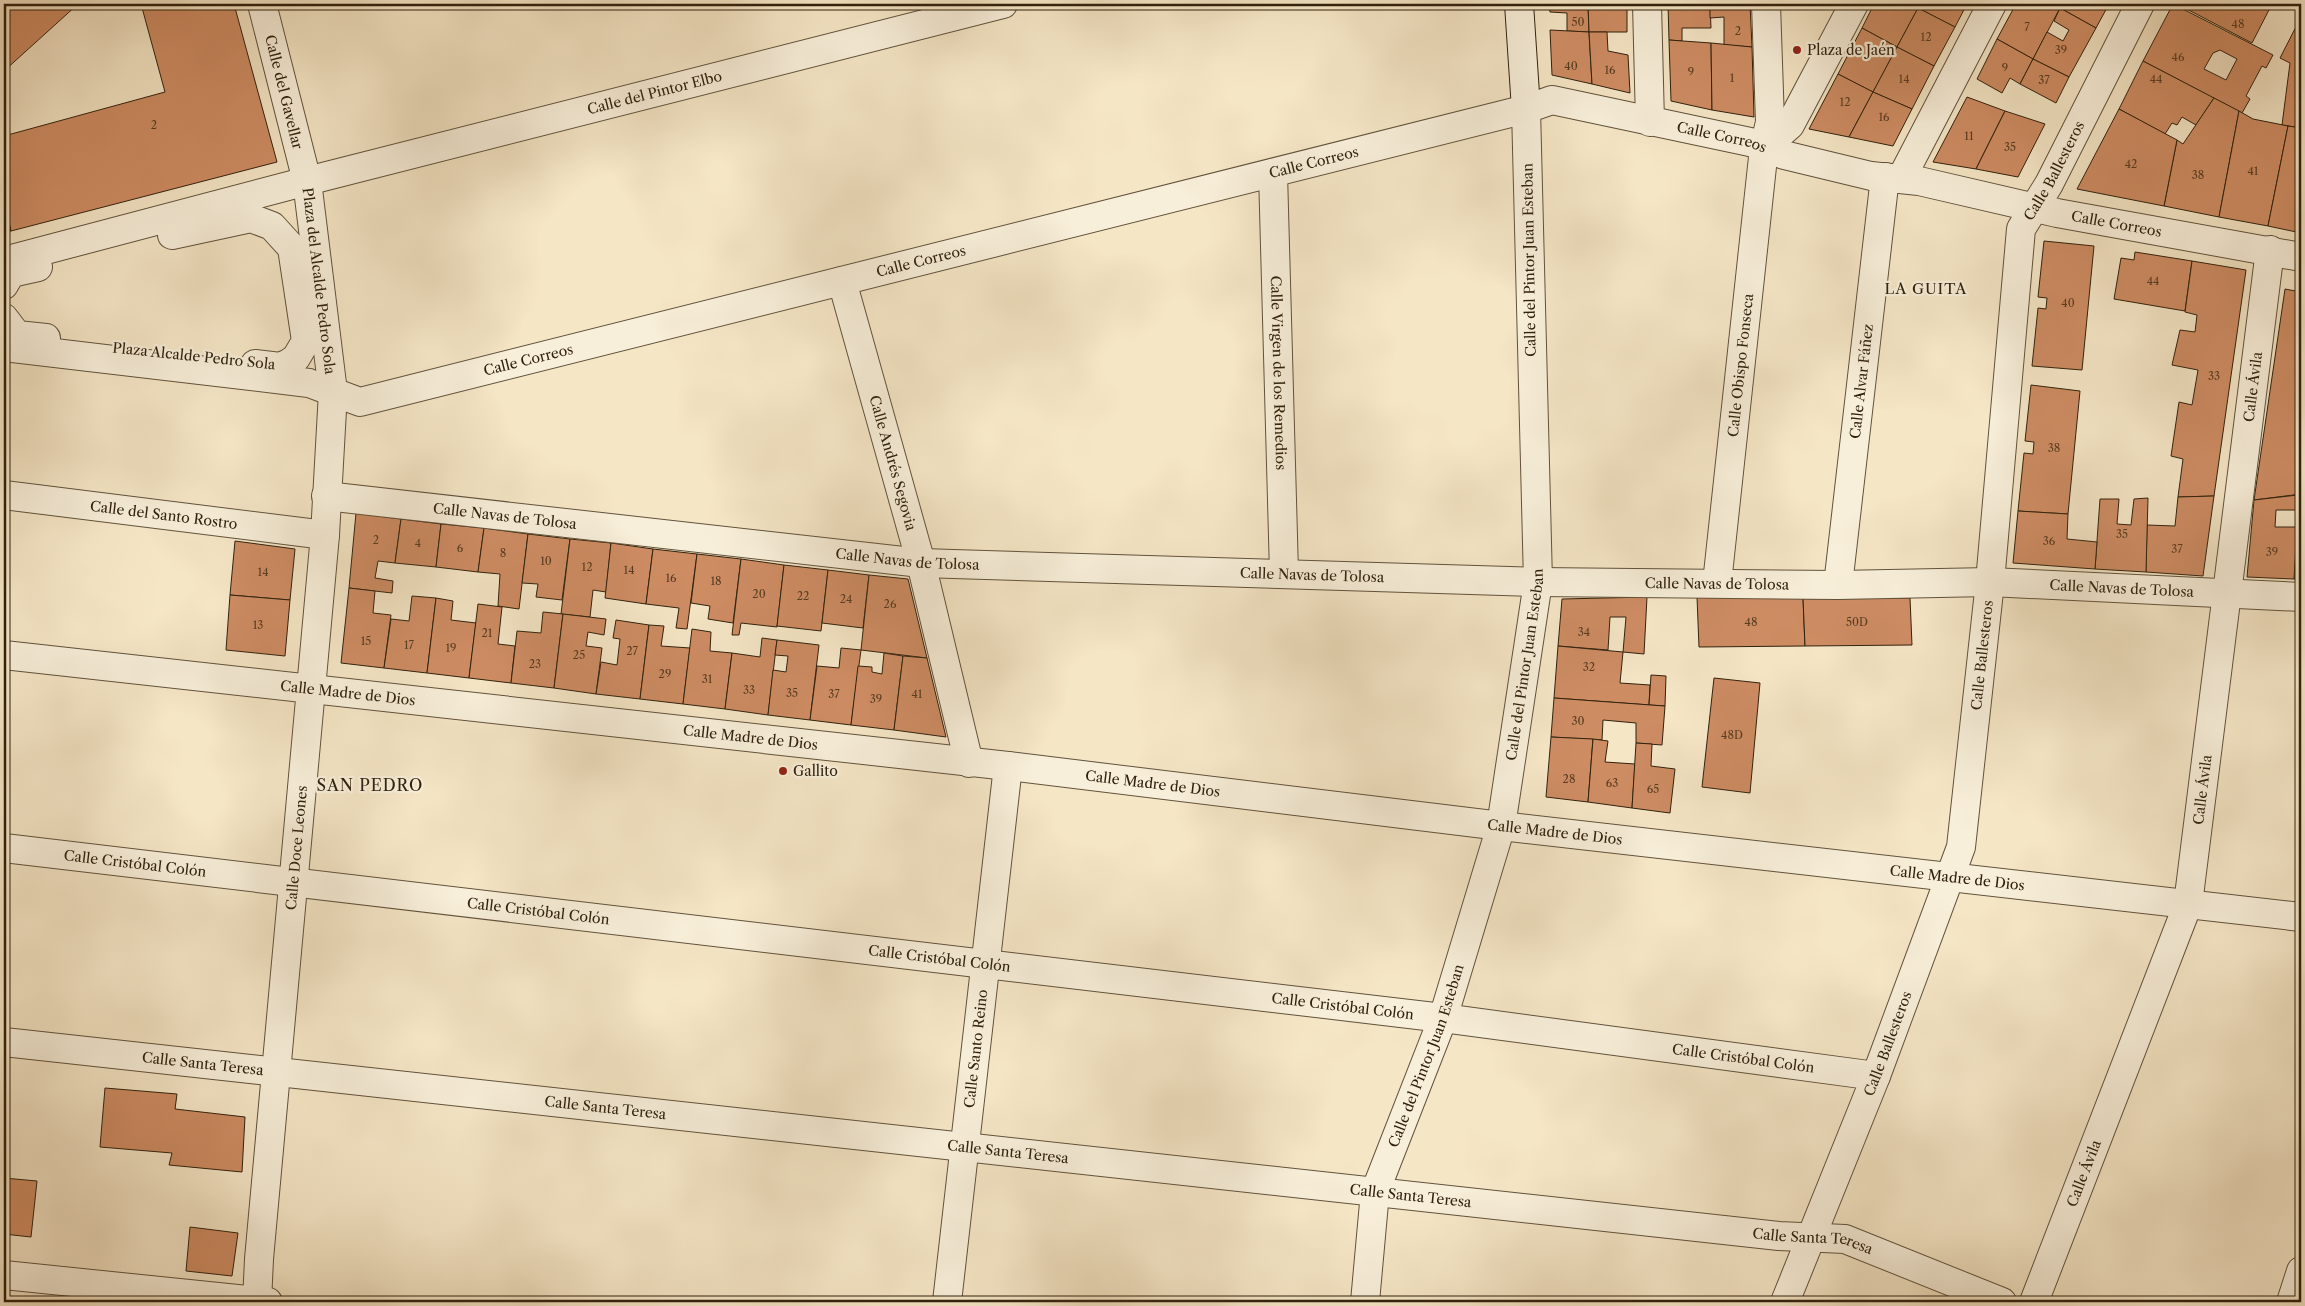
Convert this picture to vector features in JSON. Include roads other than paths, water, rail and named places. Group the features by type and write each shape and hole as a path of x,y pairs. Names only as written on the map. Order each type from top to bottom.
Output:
{"street":[{"name":"Calle del Gavellar","path":"262,4 307,180"},
{"name":"Calle del Pintor Elbo","path":"307,180 1003,4"},
{"name":"Calle del Pintor Juan Esteban","path":"1366,1302 1375,1192 1443,1018 1501,826 1538,582 1526,109 1520,4"},
{"path":"1647,4 1650,122"},
{"path":"1764,148 1770,122 1766,4"},
{"path":"1764,148 1790,125 1854,4"},
{"name":"Calle Alvar Fáñez","path":"1838,585 1893,178 1992,4"},
{"name":"Calle Ballesteros","path":"1785,1302 1876,1076 1952,876 1961,846 1990,582 2021,229 2049,184 2140,4"},
{"name":"Calle Correos","path":"334,392 360,402 1526,109 1552,100 1750,142 1784,155 1893,178 1919,181 2033,208 2301,257"},
{"name":"Calle Obispo Fonseca","path":"1717,583 1764,148"},
{"name":"Calle Virgen de los Remedios","path":"1273,173 1284,573"},
{"name":"Plaza del Alcalde Pedro Sola","path":"4,261 307,180 334,392 309,383 4,347"},
{"name":"Plaza Alcalde Pedro Sola","path":"4,285 10,273 251,218 272,226 292,248 306,341 296,358 280,367 17,335 4,318"},
{"name":"Calle Ávila","path":"2034,1302 2188,904 2270,250"},
{"name":"Calle Andrés Segovia","path":"842,280 922,563 969,763"},
{"name":"Calle Doce Leones","path":"261,1302 259,1259 325,535 334,392"},
{"name":"Calle del Santo Rostro","path":"4,495 325,535"},
{"name":"Calle Navas de Tolosa","path":"326,496 922,563 1538,582 1838,585 1990,582 2301,597"},
{"name":"Calle Madre de Dios","path":"4,655 1008,766 1501,826 2301,917"},
{"name":"Calle Santo Reino","path":"947,1302 1008,766"},
{"name":"Calle Cristóbal Colón","path":"4,848 294,884 1443,1018 1876,1076"},
{"name":"Calle Santa Teresa","path":"4,1042 1779,1236 1845,1239 2002,1302"},
{"path":"2291,1302 2301,1271"},
{"path":"4,1275 261,1302"}],"place":[{"name":"Plaza de Jaén","path":"1797,50"},
{"name":"Gallito","path":"783,771"}],"district":[{"name":"LA GUITA","path":"1926,289"},
{"name":"SAN PEDRO","path":"370,785"}]}
